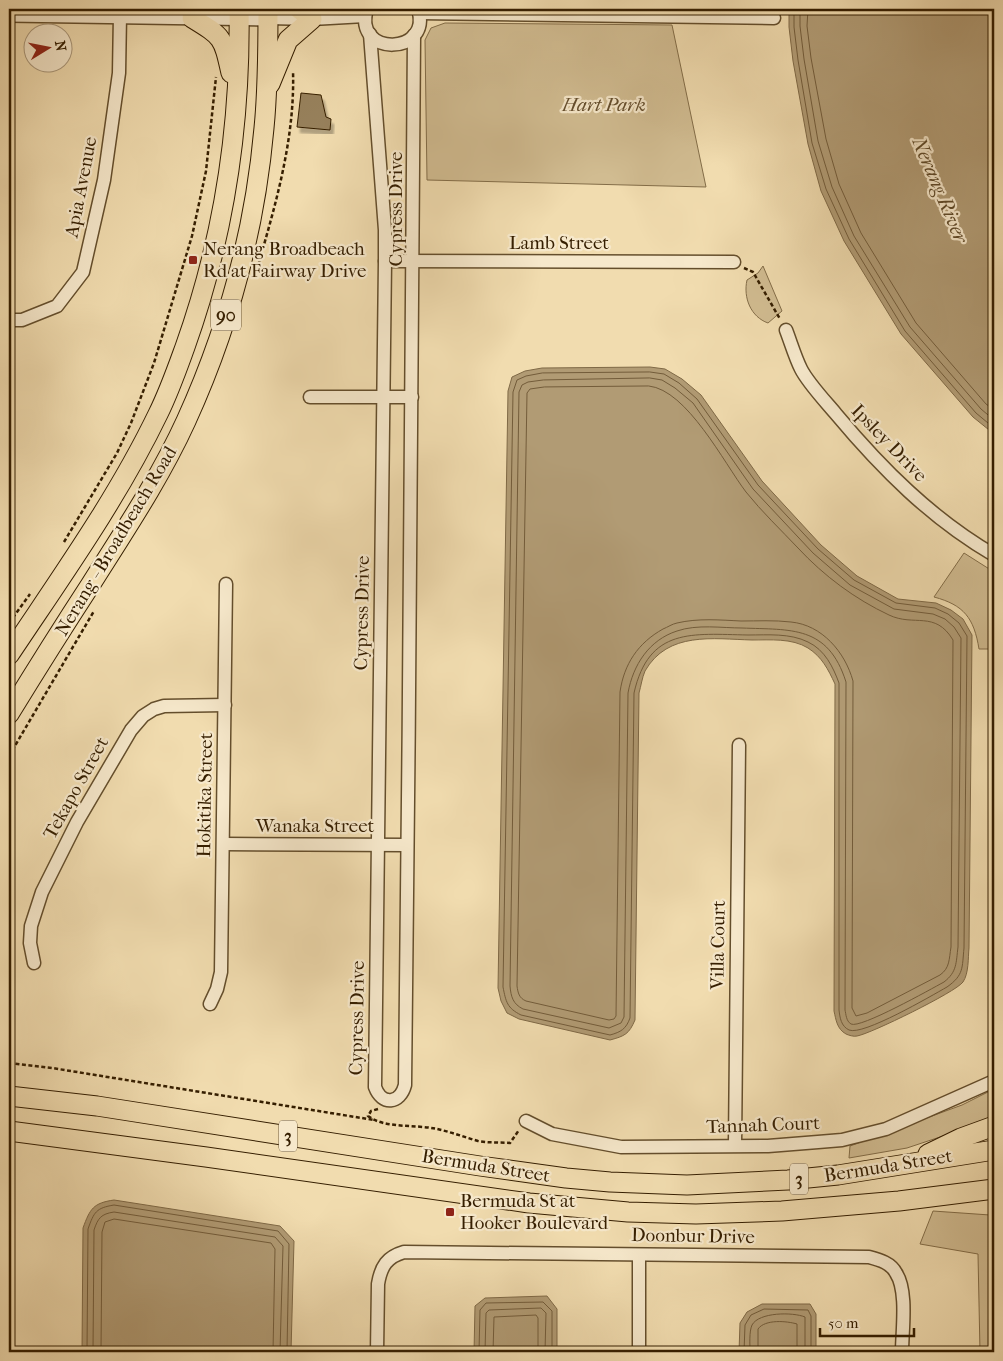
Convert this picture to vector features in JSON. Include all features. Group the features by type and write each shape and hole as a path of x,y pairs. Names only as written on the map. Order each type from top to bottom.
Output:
{"main road":[{"name":"Nerang - Broadbeach Road","path":"9,655 122,483 162,405 196,315 216,243 228,177 237,98 239,13"},
{"name":"Nerang - Broadbeach Road","path":"9,714 145,499 182,429 202,384 228,310 244,252 258,177 264,127 268,13"},
{"path":"266,94 288,40 306,14"},
{"path":"192,18 215,33 225,45 237,98"},
{"name":"Bermuda Street","path":"9,1096 97,1106 480,1166 610,1182 751,1183 816,1178 994,1150"},
{"path":"911,1163 961,1138 994,1126"},
{"name":"Bermuda Street","path":"9,1131 529,1203 628,1212 696,1214 782,1211 900,1201 994,1189"}],"street":[{"path":"418,11 774,18"},
{"name":"Cypress Drive","path":"366,12 366,26 370,34 384,220 385,261 375,1086 378,1094 384,1100 392,1101 403,1092 405,1085 414,261 414,35 420,22 418,11"},
{"path":"9,14 192,18 239,13 306,14 366,12"},
{"name":"Apia Avenue","path":"9,320 22,320 57,306 83,272 104,180 119,73 120,15"},
{"path":"370,34 382,44 392,46 407,42 414,35"},
{"name":"Lamb Street","path":"385,261 734,262"},
{"name":"Ipsley Drive","path":"786,330 802,371 865,448 896,481 927,508 977,545 994,555"},
{"path":"310,396 412,397"},
{"name":"Hokitika Street","path":"210,1004 217,989 221,972 226,584"},
{"name":"Tekapo Street","path":"34,963 30,943 32,926 42,892 77,822 131,730 143,716 154,709 164,706 225,705"},
{"name":"Villa Court","path":"735,1145 739,745"},
{"name":"Wanaka Street","path":"224,844 407,845"},
{"name":"Tannah Court","path":"526,1121 552,1134 621,1147 768,1146 818,1142 863,1136 886,1129 994,1081"},
{"name":"Doonbur Drive","path":"377,1352 378,1284 383,1264 389,1258 404,1252 869,1257 885,1262 896,1273 902,1291 902,1352"},
{"path":"639,1255 639,1352"}],"path":[{"path":"63,544 117,453 131,423 154,363 174,298 206,171 216,74"},
{"path":"734,262 753,272 786,330"},
{"path":"9,623 32,591"},
{"path":"9,1063 52,1068 392,1124 413,1125 437,1129 481,1141 510,1143 526,1121"},
{"path":"374,1120 368,1116 371,1111 381,1108 392,1101"}],"green space":[{"name":"Hart Park","path":"445,23 672,25 706,187 427,180 425,40 431,28"},
{"path":"763,266 782,311 768,323 753,312 746,293 747,280 758,273"},
{"path":"964,553 994,572 994,649 979,649 974,629 966,614 953,604 934,597"},
{"path":"994,1089 994,1119 907,1148 849,1158 850,1146 962,1105"},
{"path":"933,1211 994,1216 994,1352 980,1352 978,1254 920,1244"}],"water":[{"name":"Nerang River","path":"789,9 992,9 994,23 994,434 973,417 901,334 844,241 821,191 808,144 793,61"},
{"path":"650,367 665,369 682,379 701,395 762,481 821,545 857,576 898,599 936,603 951,610 963,619 972,635 969,948 966,974 963,982 957,987 912,1012 865,1034 854,1036 843,1032 837,1024 834,1011 835,684 830,673 817,655 802,645 781,640 692,640 666,649 655,658 645,671 639,693 635,1020 631,1028 623,1036 610,1040 519,1019 507,1013 501,1001 498,988 508,391 512,377 525,371 542,368"},
{"path":"114,1200 280,1226 294,1241 291,1352 82,1352 83,1228 93,1208 101,1203"},
{"path":"547,1296 557,1309 557,1352 474,1352 475,1306 485,1298"},
{"path":"762,1304 810,1304 816,1314 816,1352 739,1352 740,1323 747,1312"}],"building":[{"path":"301,93 321,95 326,117 331,119 330,130 297,127"}],"place":[{"name":"Nerang Broadbeach Rd at Fairway Drive","path":"193,260"},
{"name":"Bermuda St at Hooker Boulevard","path":"450,1212"}]}
